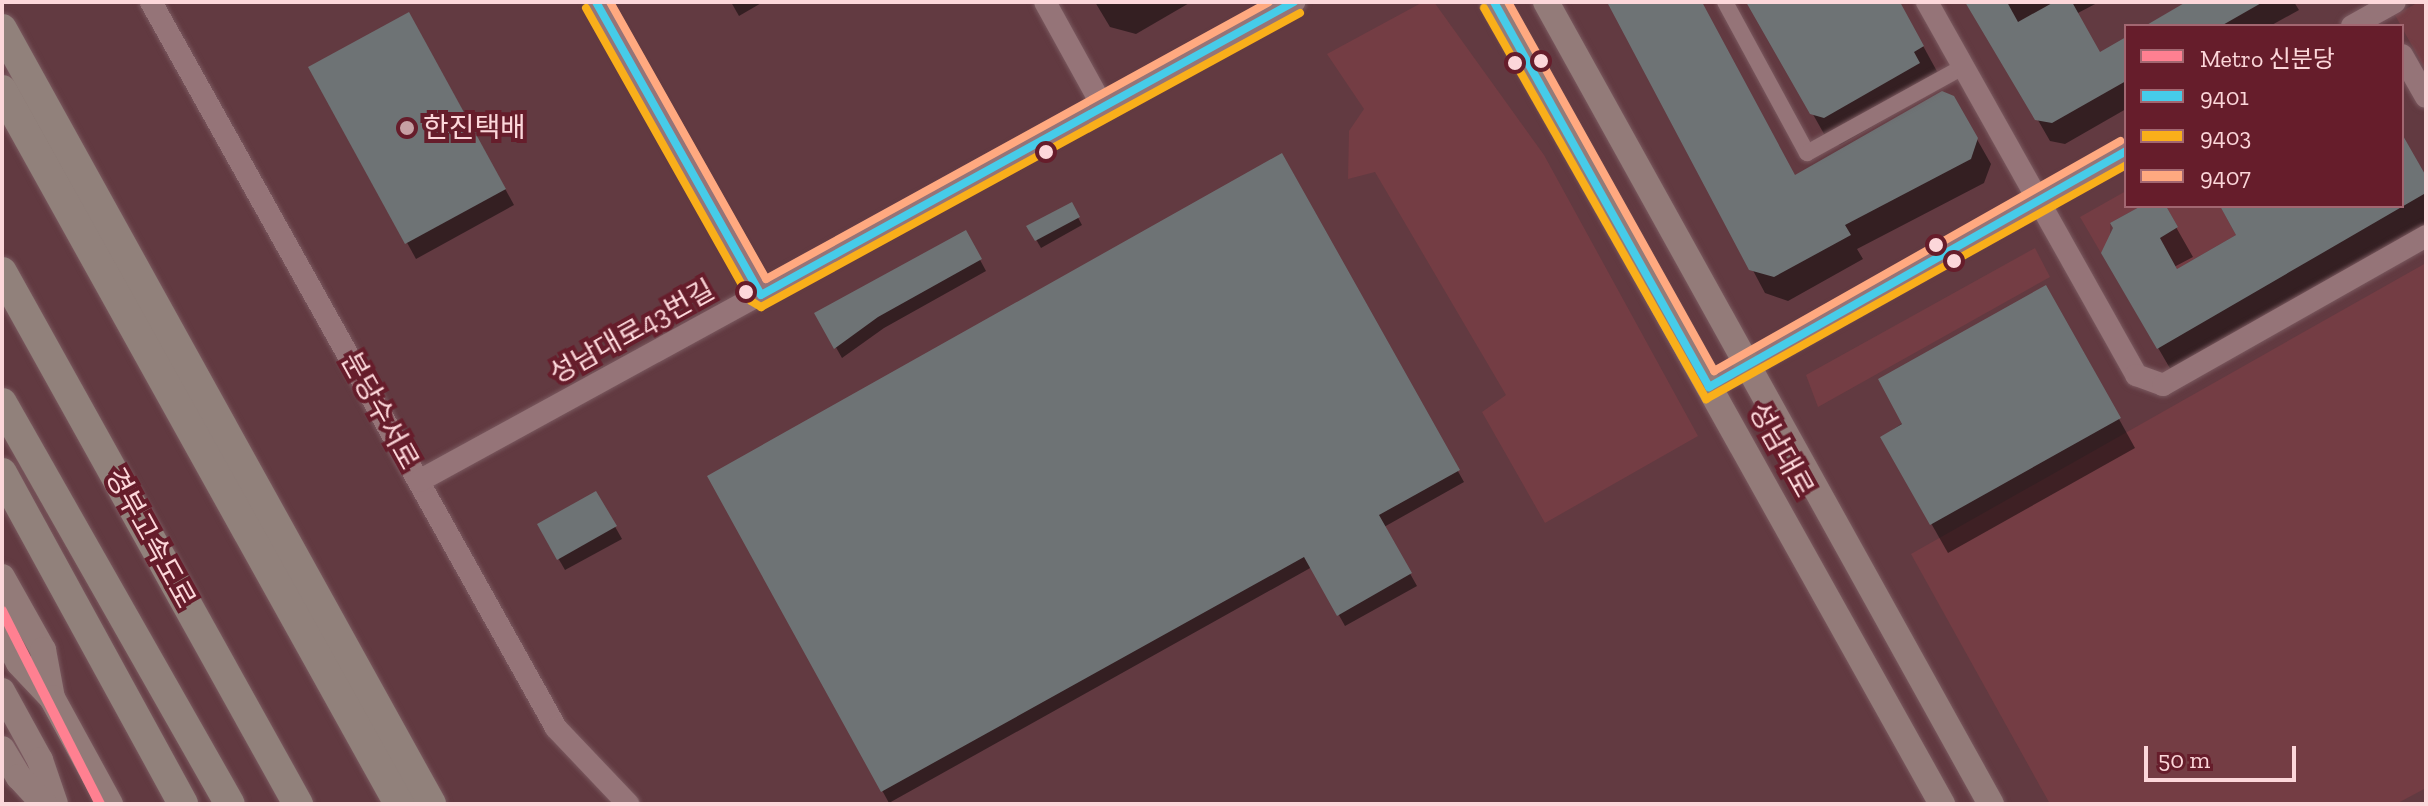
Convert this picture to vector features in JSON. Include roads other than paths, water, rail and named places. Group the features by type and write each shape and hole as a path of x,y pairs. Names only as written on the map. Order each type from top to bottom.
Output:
{"highway":[{"path":"2,29 431,804"},
{"path":"2,90 399,804"},
{"name":"경부고속도로","path":"2,272 298,804"},
{"path":"2,403 230,804"},
{"path":"2,473 183,804"}],"main road":[{"name":"성남대로","path":"1494,2 1942,804"},
{"name":"성남대로","path":"1546,2 1991,804"},
{"path":"2,577 43,650 52,698"},
{"path":"2,632 19,663 52,698 110,804"},
{"path":"2,691 40,760 55,804"},
{"path":"2,749 19,777 44,804"}],"street":[{"name":"분당수서로","path":"151,2 556,728 628,804"},
{"path":"596,2 761,295"},
{"path":"1045,2 1103,107"},
{"name":"성남대로43번길","path":"419,481 1294,2"},
{"path":"1725,2 1807,153 1963,67"},
{"path":"1927,2 2136,375 2163,385 2426,236"},
{"path":"2356,24 2382,10"},
{"path":"2404,58 2426,97"},
{"path":"1709,387 2124,152"},
{"path":"556,728 609,804"}],"metro line":[{"name":"신분당","path":"2,611 100,804"}],"place":[{"name":"한진택배","path":"407,128"}]}
